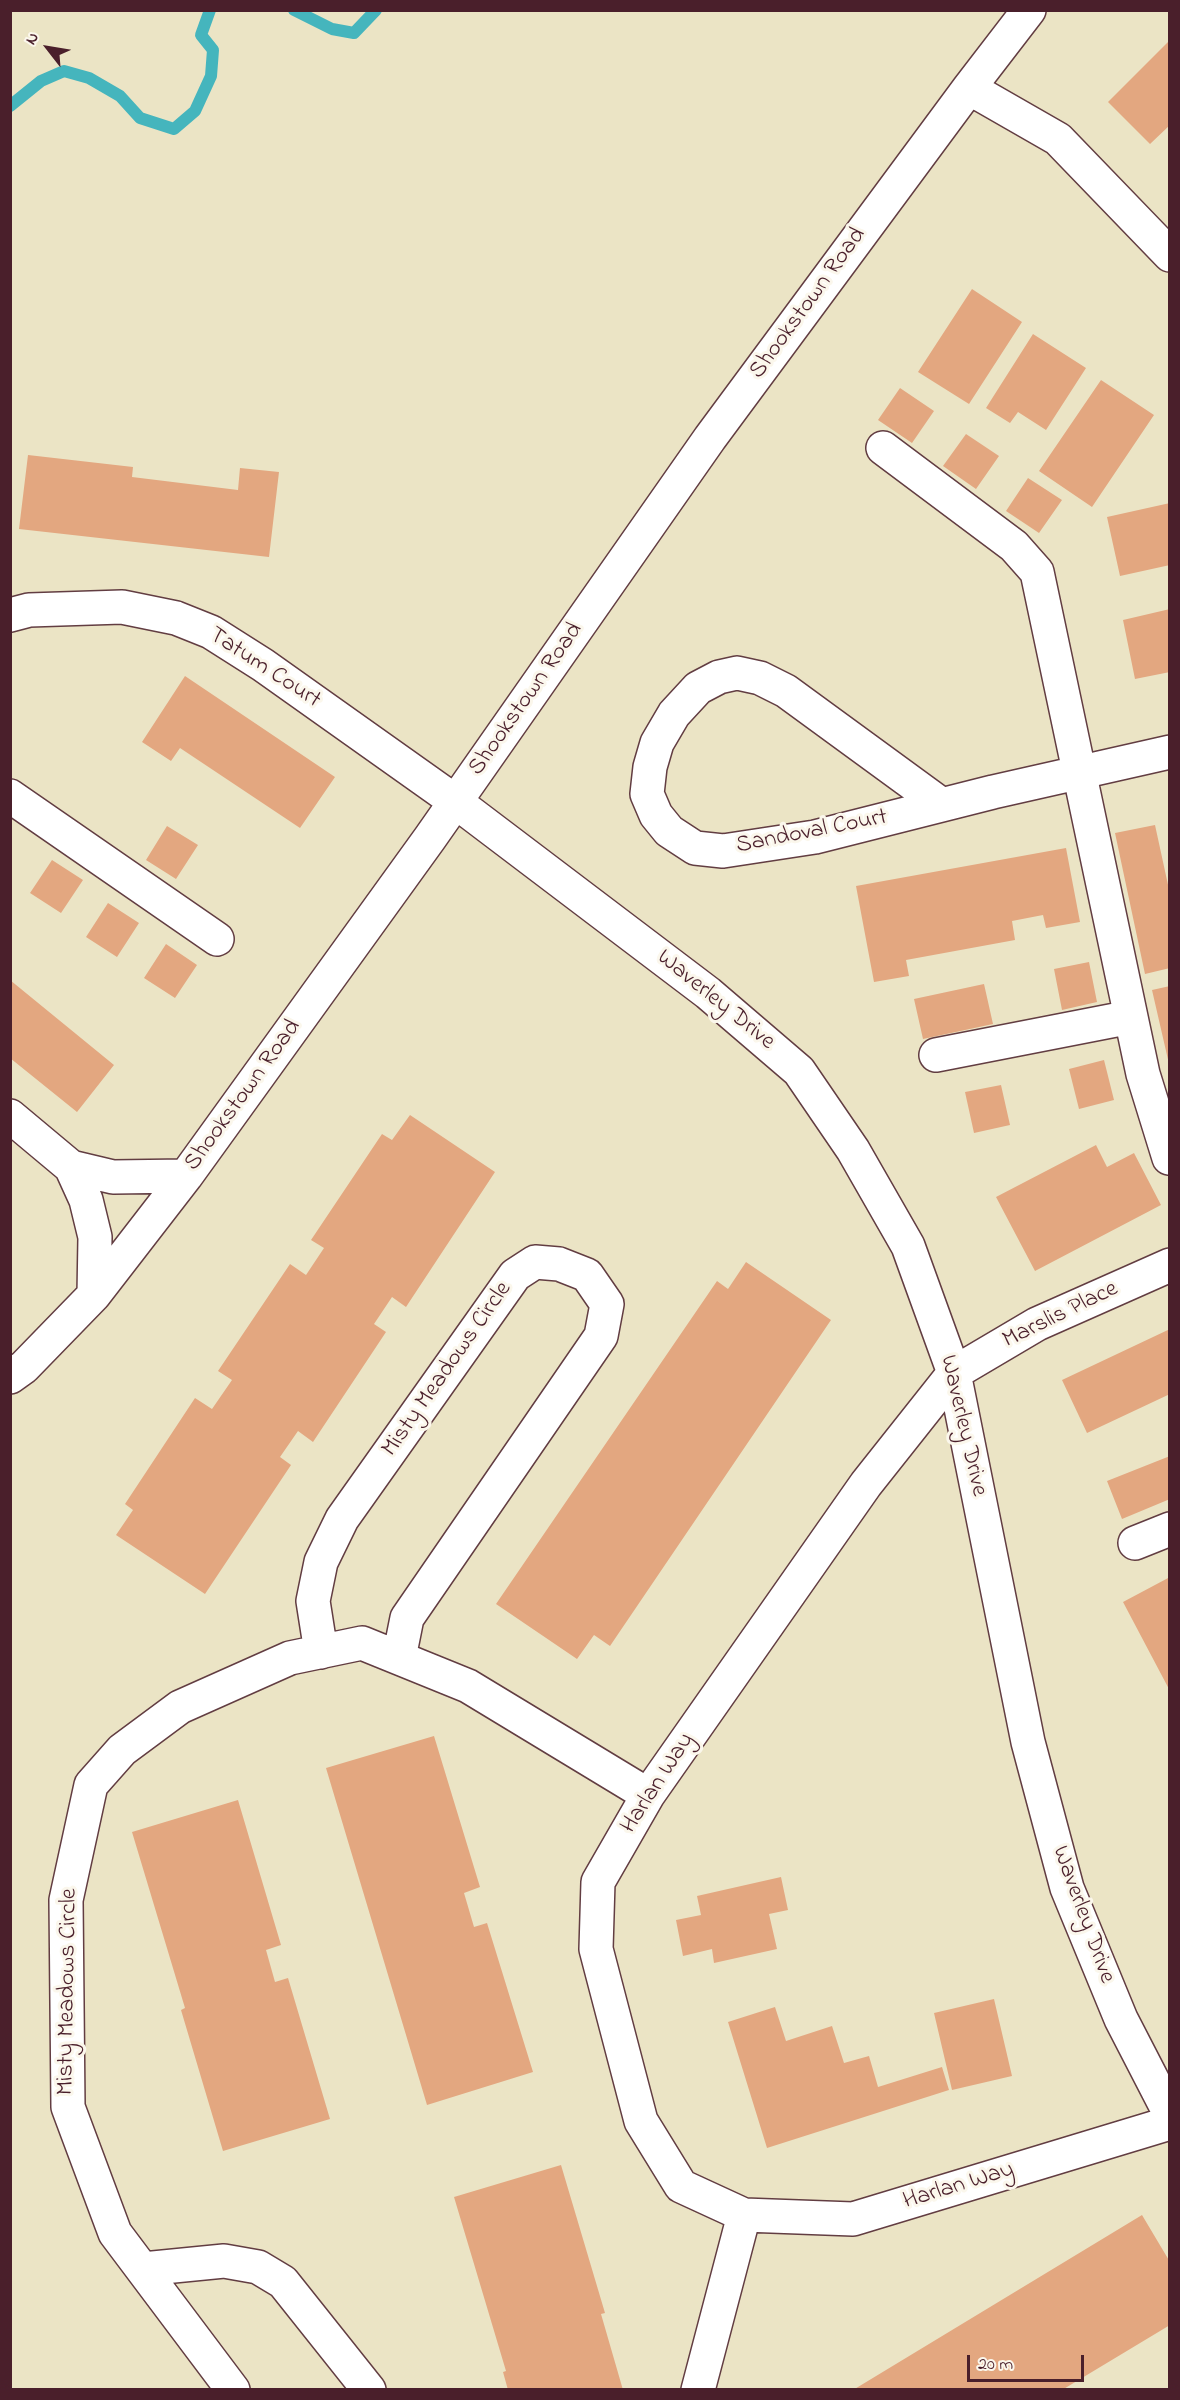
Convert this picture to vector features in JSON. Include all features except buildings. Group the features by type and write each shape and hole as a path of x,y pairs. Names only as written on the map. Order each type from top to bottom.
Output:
{"street":[{"name":"Shookstown Road","path":"10,1377 24,1367 93,1294 186,1176 456,802 710,438 1029,10"},
{"path":"969,88 1058,140 1170,255"},
{"path":"883,448 1014,546 1037,572 1143,1074 1170,1158"},
{"name":"Tatum Court","path":"10,615 29,610 122,607 176,618 211,632 272,672 456,802"},
{"name":"Sandoval Court","path":"942,805 786,691 760,678 737,673 719,677 698,688 674,714 657,743 650,767 647,794 656,815 669,831 695,848 723,851 815,837 1170,752"},
{"path":"10,796 217,939"},
{"name":"Waverley Drive","path":"456,802 708,993 799,1071 853,1150 908,1246 954,1372 1028,1742 1067,1888 1120,2019 1170,2115"},
{"path":"936,1055 1131,1017"},
{"path":"10,1116 71,1167 86,1200 95,1237 93,1294"},
{"path":"71,1167 113,1177 186,1176"},
{"name":"Misty Meadows Circle","path":"321,1652 313,1601 321,1562 342,1519 515,1275 535,1262 559,1264 587,1275 607,1304 601,1336 407,1618 399,1658"},
{"name":"Marslis Place","path":"954,1372 1036,1324 1170,1265"},
{"name":"Harlan Way","path":"954,1372 866,1484 648,1795 598,1882 596,1949 641,2121 681,2186 744,2215 853,2219 1170,2123"},
{"path":"1135,1543 1170,1529"},
{"name":"Misty Meadows Circle","path":"233,2390 115,2233 68,2107 66,1900 91,1785 122,1750 180,1707 290,1658 362,1644 468,1686 648,1795"},
{"path":"698,2390 744,2215"},
{"path":"142,2270 224,2260 258,2267 282,2282 369,2390"}],"waterway":[{"path":"10,106 41,81 64,71 89,78 120,96 140,118 174,129 195,111 211,76 213,50 201,35 210,10"},
{"path":"294,10 332,29 354,33 376,10"}]}
